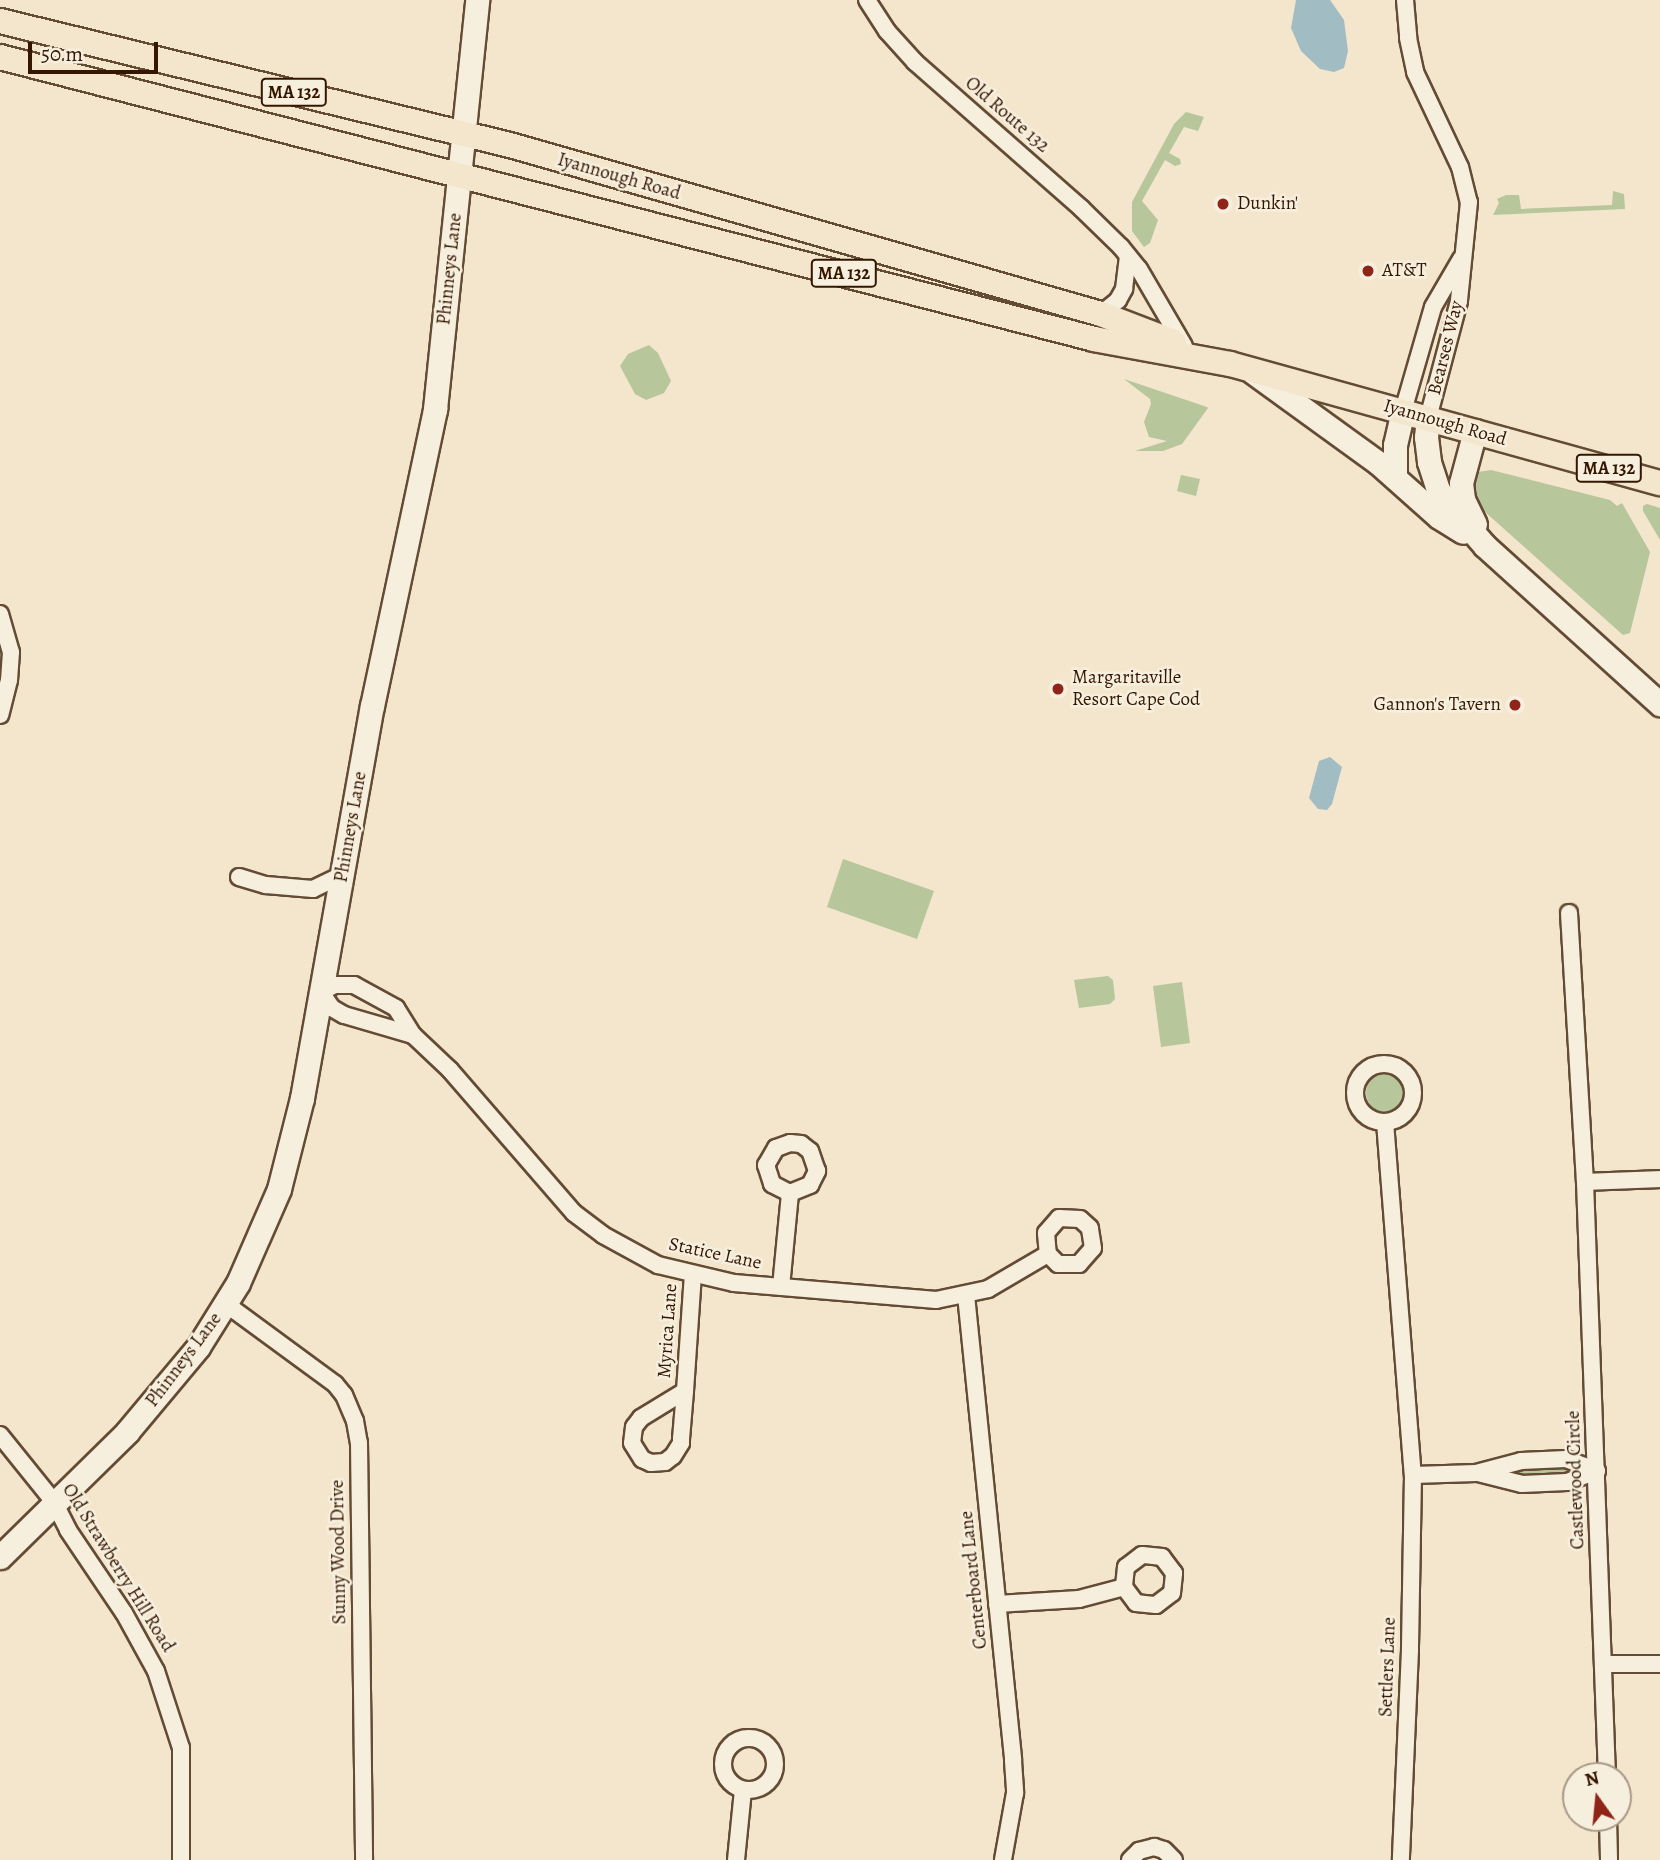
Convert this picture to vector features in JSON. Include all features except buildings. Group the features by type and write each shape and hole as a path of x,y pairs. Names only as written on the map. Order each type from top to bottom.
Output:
{"main road":[{"name":"Phinneys Lane","path":"0,1557 159,1396 215,1325 261,1235 279,1189 296,1125 344,874 372,706 435,409 477,0"},
{"name":"Iyannough Road","path":"0,21 463,132 1101,314 1239,367"},
{"name":"Iyannough Road","path":"0,57 1094,339 1239,367 1660,483"},
{"path":"1239,367 1395,476"},
{"name":"Bearses Way","path":"1403,411 1395,445 1395,476 1440,517 1485,546"},
{"name":"Bearses Way","path":"1429,418 1426,447 1434,480 1452,509 1485,546 1660,704"},
{"path":"1475,431 1461,491 1485,546"}],"street":[{"name":"Old Route 132","path":"867,0 887,31 915,62 1081,208 1128,256 1184,346"},
{"name":"Bearses Way","path":"1405,0 1408,38 1415,72 1464,177 1469,214 1462,257 1459,302 1429,418"},
{"path":"1101,314 1118,300 1124,289 1128,256"},
{"name":"Bearses Way","path":"1403,411 1433,307 1462,257"},
{"path":"0,614 11,652 9,680 0,715"},
{"path":"239,877 266,886 313,889 344,874"},
{"name":"Castlewood Circle","path":"1569,913 1585,1182 1606,1762"},
{"name":"Statice Lane","path":"414,1035 344,1015 332,1008 321,992 335,985 362,988 396,1007 414,1035 450,1070 574,1213 631,1252 693,1275 781,1287 936,1300 988,1289 1048,1254"},
{"name":"Settlers Lane","path":"1385,1122 1413,1475 1410,1650 1401,1860"},
{"path":"1585,1182 1660,1179"},
{"path":"781,1287 790,1193"},
{"name":"Myrica Lane","path":"685,1391 634,1427 632,1443 642,1459 661,1463 677,1452 681,1443 685,1391 693,1275"},
{"name":"Centerboard Lane","path":"965,1295 1015,1793 1003,1860"},
{"name":"Sunny Wood Drive","path":"226,1304 335,1384 344,1395 355,1421 359,1443 365,1860"},
{"name":"Old Strawberry Hill Road","path":"0,1436 54,1502 68,1530 80,1544 150,1659 173,1717 181,1748 181,1860"},
{"path":"1413,1475 1476,1473 1521,1461 1566,1460 1597,1471"},
{"path":"1476,1473 1522,1484 1567,1482 1597,1471"},
{"path":"997,1604 1079,1599 1124,1587"},
{"path":"1603,1664 1660,1664"},
{"path":"736,1860 743,1790"},
{"path":"1608,1832 1609,1860"},
{"path":"1130,1860 1139,1851 1154,1847 1164,1850 1174,1860"}],"green space":[{"path":"1186,112 1204,117 1198,131 1184,127 1169,153 1180,159 1181,164 1175,166 1165,160 1142,201 1158,220 1150,243 1144,247 1132,231 1132,202 1174,124"},
{"path":"1613,191 1624,194 1625,209 1493,215 1499,203 1497,199 1506,195 1519,195 1521,209 1612,205"},
{"path":"649,345 658,353 671,381 664,393 646,400 635,394 620,366 628,354"},
{"path":"1124,379 1208,408 1182,444 1163,451 1135,451 1167,441 1149,437 1144,422 1151,404 1150,399"},
{"path":"1491,470 1610,500 1617,506 1622,503 1650,552 1630,633 1623,635 1477,503 1473,486 1478,472"},
{"path":"1181,475 1200,479 1196,496 1177,491"},
{"path":"1647,504 1660,508 1660,540 1643,511 1643,506"},
{"path":"843,859 934,891 917,939 827,907"},
{"path":"1108,976 1113,980 1115,999 1110,1004 1079,1008 1074,980"},
{"path":"1182,982 1190,1043 1161,1047 1153,986"},
{"path":"1385,1074 1398,1080 1404,1093 1398,1106 1385,1112 1372,1106 1366,1093 1372,1080"},
{"path":"1559,1466 1566,1470 1565,1476 1524,1478 1509,1472"}],"water":[{"path":"1296,0 1330,0 1344,20 1348,51 1344,68 1334,72 1320,69 1301,51 1291,28"},
{"path":"1330,757 1342,767 1332,804 1327,810 1318,809 1309,798 1319,761"}],"place":[{"name":"Dunkin'","path":"1223,204"},
{"name":"AT&T","path":"1368,271"},
{"name":"Margaritaville Resort Cape Cod","path":"1058,689"},
{"name":"Gannon's Tavern","path":"1515,705"}]}
